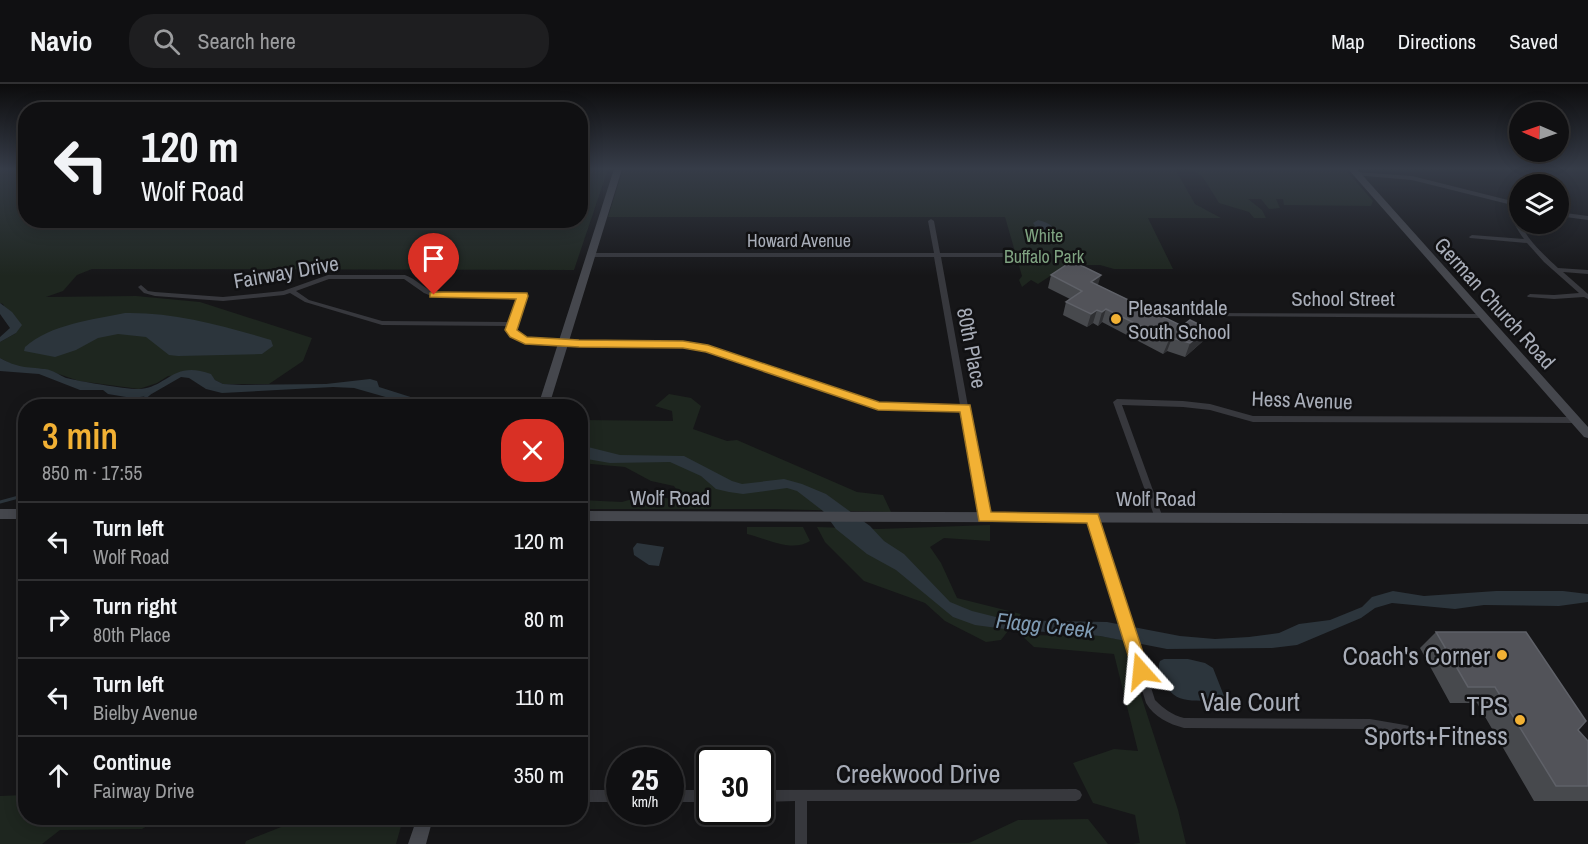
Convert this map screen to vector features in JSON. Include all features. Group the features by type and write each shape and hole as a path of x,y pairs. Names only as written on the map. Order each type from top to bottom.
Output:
{"street":[{"path":"545,399 607,204"},
{"name":"German Church Road","path":"1384,204 1588,434"},
{"path":"1569,215 1588,218"},
{"name":"80th Place","path":"931,221 984,517"},
{"path":"1525,234 1557,270 1586,296"},
{"path":"1472,237 1488,240 1529,241"},
{"name":"Howard Avenue","path":"592,255 1006,255"},
{"path":"1557,270 1588,272"},
{"name":"Fairway Drive","path":"141,286 146,292 155,294 215,300 292,291 328,277 405,277 413,280 424,292 434,295 523,296 512,324"},
{"path":"292,291 307,301 382,323 512,324 511,330 514,334 525,340 691,346 708,349 878,406 965,408"},
{"path":"1530,296 1586,296"},
{"name":"School Street","path":"1203,315 1483,316"},
{"name":"Hess Avenue","path":"1159,518 1117,402 1210,407 1253,419 1575,420"},
{"path":"0,514 18,514"},
{"name":"Wolf Road","path":"588,516 1588,519"},
{"name":"Vale Court","path":"1093,518 1151,703 1158,711 1173,720 1184,723 1370,724 1404,730"},
{"name":"Creekwood Drive","path":"774,796 1076,795"},
{"path":"588,796 606,796"},
{"path":"801,796 801,844"},
{"path":"417,844 422,825"}],"green space":[{"path":"0,204 18,204 18,228 588,228 588,204 596,204 574,270 92,269 77,275 63,291 46,297 136,296 200,302 312,338 303,361 269,384 223,384 210,374 168,376 157,383 139,389 79,381 44,369 19,368 0,358 0,342 16,333 3,304 0,303"},
{"name":"White Buffalo Park","path":"612,204 1196,204 1221,218 1148,218 1173,269 1114,269 1100,265 1067,265 1038,284 1031,280 1022,287 1019,280 1022,276 1005,217 608,217"},
{"path":"1224,204 1255,204 1262,210 1266,218 1254,218 1249,212"},
{"path":"1265,204 1278,204 1280,208 1269,209"},
{"path":"1284,204 1372,204 1371,206"},
{"path":"669,394 691,398 701,406 693,429 727,441 737,440 857,492 883,495 891,512 772,509 588,509 588,500 622,502 646,495 672,499 676,489 674,486 651,481 625,467 588,464 588,420 673,421 672,411 655,406"},
{"path":"990,525 990,541 944,538 930,547 941,563 957,598 1021,614 1001,640 986,642 945,621 925,603 864,581 825,542 817,527 878,529"},
{"path":"747,527 803,527 810,541 795,546 778,544 747,534"},
{"path":"1021,635 1100,636 1123,640 1178,810 1186,844 1132,844 1140,843 1135,815 1093,803 1073,763 1114,749 1138,751 1114,654 1034,647"},
{"path":"18,795 18,825 149,825 142,829 60,830 42,844 0,844 0,796"},
{"path":"1088,819 1108,844 855,844 969,843 1018,820"},
{"path":"286,825 401,825 396,844 245,844 246,841"}],"water":[{"path":"1038,220 1052,227 1060,241 1039,242 1038,230 1033,223"},
{"path":"0,303 12,312 22,325 16,333 0,342 0,337 10,328 0,314"},
{"path":"125,313 162,315 199,321 271,340 273,346 262,354 178,356 169,355 146,337 118,334 98,338 76,350 55,357 24,351 25,347 35,339 59,328"},
{"path":"0,358 17,365 53,371 66,378 134,389 150,387 179,372 188,370 211,374 215,380 223,384 242,385 326,384 370,379 377,381 379,387 417,399 392,399 354,388 333,387 222,393 206,389 189,378 181,377 148,396 132,398 108,394 103,390 80,390 39,374 0,371"},
{"name":"Flagg Creek","path":"588,447 620,455 684,456 742,484 784,479 802,484 826,494 870,526 884,541 904,554 950,602 972,611 1008,620 1107,622 1180,636 1215,639 1279,633 1299,624 1330,620 1362,607 1372,597 1393,591 1424,596 1496,591 1563,591 1588,594 1588,602 1559,606 1484,605 1455,609 1392,603 1375,608 1361,618 1297,645 1272,648 1167,649 1100,636 975,625 953,617 896,570 867,554 836,529 823,511 797,491 787,488 743,494 729,492 716,489 701,476 670,462 610,463 588,459"},
{"path":"637,543 664,547 659,566 649,565 634,555 633,548"},
{"path":"1188,659 1205,663 1213,668 1226,701 1224,703 1188,700 1174,695 1159,670 1160,661"}],"building":[{"path":"1072,261 1101,275 1091,282 1182,326 1190,320 1208,329 1190,343 1172,338 1169,340 1106,309 1102,312 1097,310 1091,314 1066,302 1082,291 1051,275"},
{"path":"1436,632 1526,632 1586,721 1578,730 1588,741 1588,786 1556,786 1495,687 1468,687"}],"waterway":[{"path":"144,399 149,394"},
{"path":"0,502 18,497"}],"place":[{"name":"Pleasantdale South School","path":"1116,319"},
{"name":"Coach's Corner","path":"1502,655"},
{"name":"TPS Sports+Fitness","path":"1520,720"}],"route":[{"path":"434,295 523,296 511,330 518,338 525,340 579,344 683,345 708,349 878,406 965,408 984,517 1093,518 1141,671"}]}
